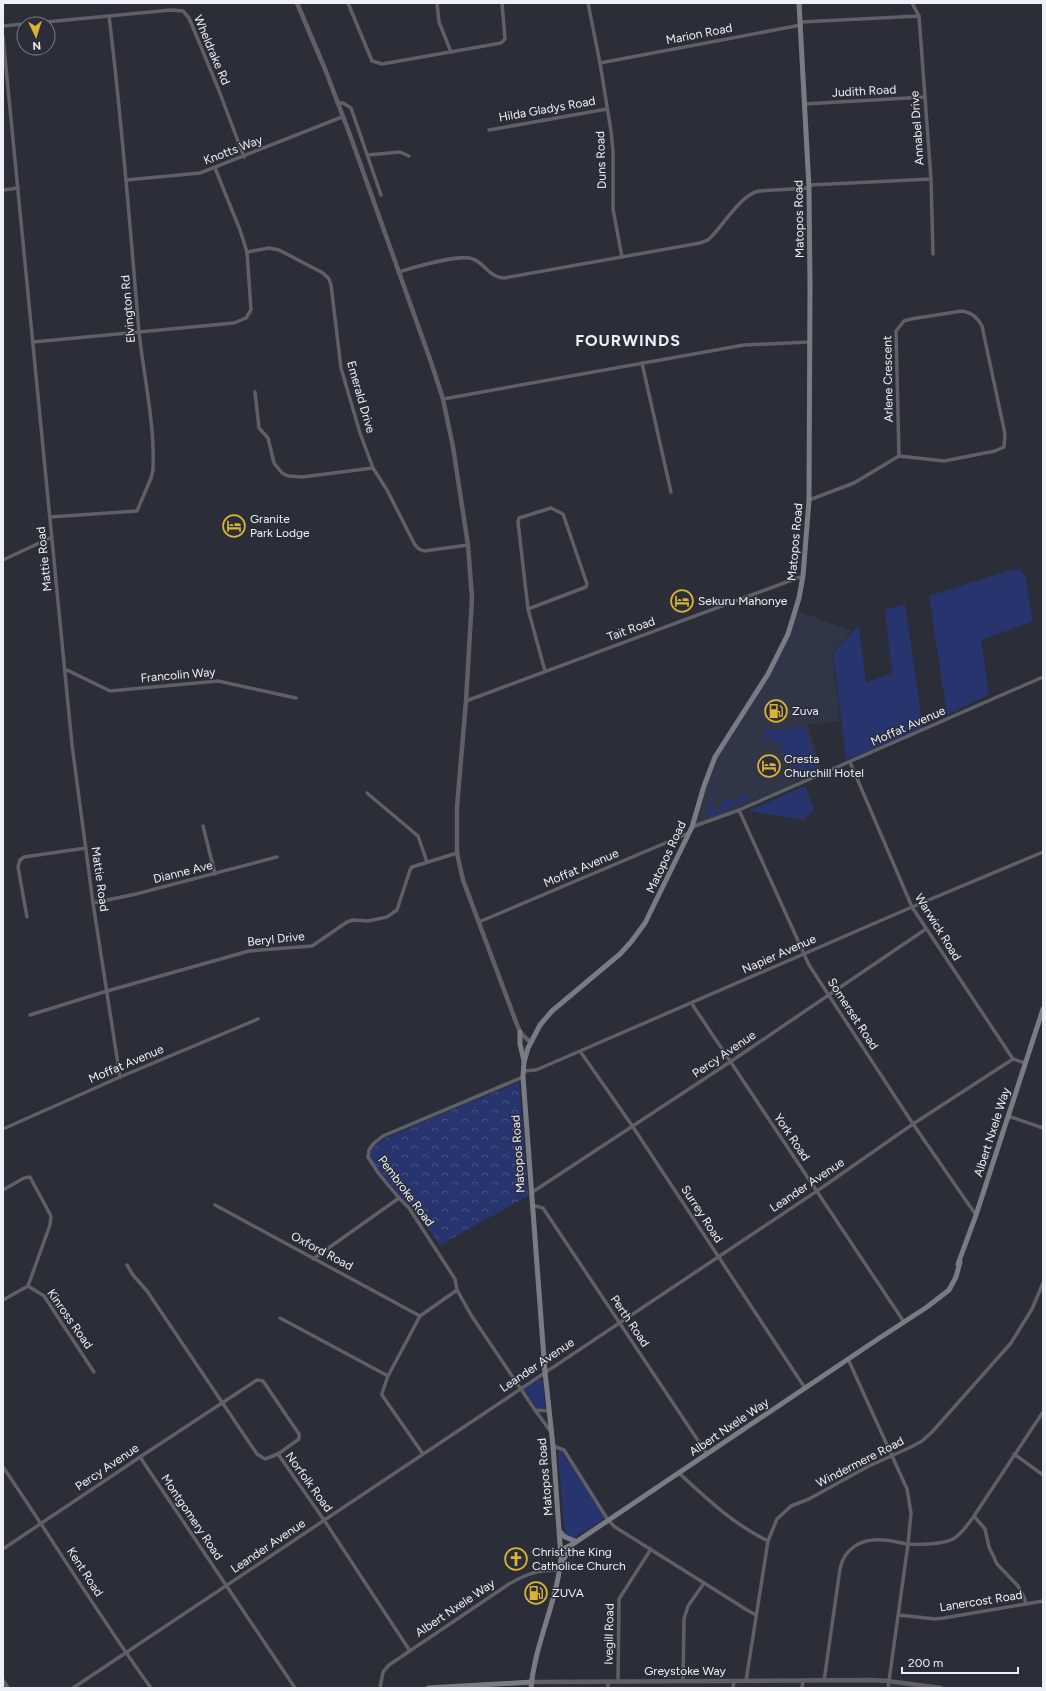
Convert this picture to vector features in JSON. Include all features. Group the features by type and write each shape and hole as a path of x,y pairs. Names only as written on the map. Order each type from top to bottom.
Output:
{"main road":[{"name":"Matopos Road","path":"531,1688 540,1647 558,1586 561,1547 531,1193 523,1074 524,1062 530,1042 552,1011 620,954 645,923 691,830 706,779 715,757 768,674 788,634 799,598 803,576 809,500 809,187 799,3"},
{"name":"Albert Nxele Way","path":"576,1542 905,1321 951,1286 959,1268 1024,1063 1043,1009"},
{"path":"520,1032 520,1044 524,1062"},
{"path":"560,1532 565,1537 576,1542"},
{"path":"561,1547 576,1542"},
{"path":"560,1568 576,1542"},
{"name":"Greystoke Way","path":"428,1688 515,1685 532,1682"}],"street":[{"path":"298,3 325,69 443,399 453,447 468,545 472,598 466,701 457,807 456,853 463,880 520,1032 530,1042"},
{"path":"348,3 372,61 382,64 501,43 505,39 502,3"},
{"path":"438,3 439,22 451,52"},
{"name":"Duns Road","path":"588,3 600,63 613,151 613,209 622,257"},
{"name":"Annabel Drive","path":"912,3 919,16 931,179 933,254"},
{"name":"Wheldrake Rd","path":"56,21 171,10 180,10 185,13 189,18 218,88 244,157"},
{"name":"Elvington Rd","path":"50,517 137,511 151,478 153,462 150,419 139,332 126,180 109,16"},
{"name":"Marion Road","path":"600,63 801,24 919,16"},
{"name":"Wheldrake Rd","path":"3,26 16,25"},
{"name":"Mattie Road","path":"3,37 65,669 93,903 120,1077"},
{"name":"Judith Road","path":"804,104 925,98"},
{"path":"337,103 343,103 351,108 381,196"},
{"name":"Hilda Gladys Road","path":"489,130 607,108"},
{"name":"Knotts Way","path":"126,180 185,176 200,173 244,157 342,117"},
{"path":"368,155 400,152 409,156"},
{"path":"33,342 234,323 246,318 249,315 252,305 247,252 240,230 215,168"},
{"path":"398,272 440,261 467,257 476,260 487,271 504,278 700,243 708,240 744,198 752,192 931,179"},
{"path":"3,190 18,188"},
{"name":"Emerald Drive","path":"247,252 269,248 279,250 323,273 329,278 341,368 360,432 373,468 387,490 415,545 419,549 424,551 468,545"},
{"name":"Arlene Crescent","path":"962,311 975,316 982,326 1005,434 1004,447 995,451 944,461 899,456 896,331 904,321 911,319 962,311"},
{"path":"443,399 744,345 809,342"},
{"path":"642,363 670,492"},
{"path":"255,392 259,428 268,438 274,463 282,473 288,476 302,477 373,468"},
{"path":"809,500 854,483 899,456"},
{"path":"528,610 586,587 587,584 563,514 552,508 519,518 518,522 528,610 545,671"},
{"path":"3,560 52,537"},
{"name":"Tait Road","path":"466,701 803,576"},
{"name":"Francolin Way","path":"65,669 110,691 218,681 296,698"},
{"name":"Moffat Avenue","path":"480,922 1043,677"},
{"name":"Warwick Road","path":"850,762 912,907 1013,1059"},
{"path":"367,793 418,836 427,862"},
{"name":"Somerset Road","path":"739,810 809,965 913,1124 976,1215"},
{"path":"203,826 215,874"},
{"path":"27,917 18,865 20,860 24,857 86,848"},
{"name":"Napier Avenue","path":"523,1074 536,1070 692,1004 912,907 1043,852"},
{"name":"Beryl Drive","path":"107,991 249,951 312,946 347,922 353,920 368,921 387,917 397,910 412,867 456,853"},
{"name":"Dianne Ave","path":"93,903 215,874 277,857"},
{"name":"Percy Avenue","path":"531,1193 633,1127 926,929"},
{"path":"30,1015 107,991"},
{"name":"York Road","path":"692,1004 816,1191 905,1321"},
{"name":"Moffat Avenue","path":"3,1129 120,1077 258,1019"},
{"name":"Surrey Road","path":"580,1051 633,1127 805,1388"},
{"path":"1013,1059 1024,1063"},
{"name":"Leander Avenue","path":"73,1688 718,1257 913,1124 1013,1059"},
{"name":"Pembroke Road","path":"523,1074 383,1136 373,1144 369,1150 368,1157 379,1174 409,1208 455,1279 457,1290 471,1315 520,1389 551,1432"},
{"path":"1008,1116 1043,1128"},
{"path":"3,1190 24,1178 30,1177 51,1216 51,1220 28,1286 3,1300"},
{"path":"313,1258 399,1198"},
{"name":"Oxford Road","path":"215,1205 420,1316"},
{"name":"Perth Road","path":"532,1205 543,1208 707,1454"},
{"name":"Norfolk Road","path":"127,1265 257,1454 265,1459 278,1454 324,1520 410,1651"},
{"name":"Windermere Road","path":"746,1681 768,1541 782,1512 867,1467 917,1444 932,1432 1006,1349 1032,1309 1043,1283"},
{"name":"Kinross Road","path":"28,1286 44,1296 94,1372"},
{"path":"423,1454 382,1395 382,1390 420,1316 457,1290"},
{"path":"280,1318 388,1376"},
{"path":"848,1359 892,1456 906,1489 910,1503 911,1524 888,1688"},
{"name":"Percy Avenue","path":"3,1549 42,1524 140,1456 257,1380 263,1381 299,1434 298,1439 278,1454"},
{"path":"535,1410 549,1411"},
{"path":"824,1681 843,1557 852,1548 863,1541 884,1540 908,1544 949,1540 963,1531 1043,1412"},
{"path":"553,1446 564,1450 608,1520 615,1528 756,1615"},
{"path":"1014,1454 1043,1475"},
{"name":"Montgomery Road","path":"140,1456 295,1688"},
{"name":"Kent Road","path":"3,1467 42,1524 125,1653 151,1688"},
{"path":"679,1473 707,1500 731,1520 768,1541"},
{"path":"974,1516 985,1529 989,1547 997,1564 1018,1586 1026,1604"},
{"name":"Ivegill Road","path":"618,1681 619,1599 651,1549"},
{"name":"Albert Nxele Way","path":"380,1688 382,1675 385,1669 521,1577 538,1571 560,1568"},
{"path":"683,1681 684,1619 688,1606 704,1583"},
{"name":"Lanercost Road","path":"899,1615 934,1619 1043,1601"},
{"path":"3,1680 8,1688"},
{"path":"608,1681 608,1688"},
{"path":"733,1688 734,1681"},
{"path":"802,1688 803,1681"},
{"name":"Greystoke Way","path":"532,1682 888,1681 941,1688"},
{"path":"545,1682 545,1688"}],"shaded area":[{"path":"798,611 851,631 832,653 840,721 807,725 822,772 695,825 706,785 716,759 789,636"},
{"path":"889,1683 923,1688 889,1688"}],"green space":[{"path":"1014,569 1020,569 1025,576 1033,621 981,640 989,694 947,715 929,596"},
{"path":"905,604 923,728 846,760 833,653 859,625 866,683 892,673 885,610"},
{"path":"805,727 818,766 795,777 793,763 786,763 784,751 780,752 779,748 781,747 781,743 773,743 773,739 764,739 764,731"},
{"path":"716,783 711,809 715,812 720,810 722,799 733,801 749,794 750,798 713,817 709,816 707,812"},
{"path":"805,786 814,809 804,820 748,811"},
{"path":"519,1082 528,1196 440,1245 410,1204 398,1194 373,1162 370,1156 373,1147 385,1138"},
{"path":"539,1379 543,1381 545,1408 537,1408 524,1389"},
{"path":"558,1451 562,1452 604,1517 601,1521 573,1538 565,1534"}],"place":[{"name":"Granite Park Lodge","path":"234,526"},
{"name":"Sekuru Mahonye","path":"682,601"},
{"name":"Zuva","path":"776,711"},
{"name":"Cresta Churchill Hotel","path":"769,766"},
{"name":"Christ the King Catholice Church","path":"516,1559"},
{"name":"ZUVA","path":"536,1593"}],"district":[{"name":"FOURWINDS","path":"628,340"}]}
